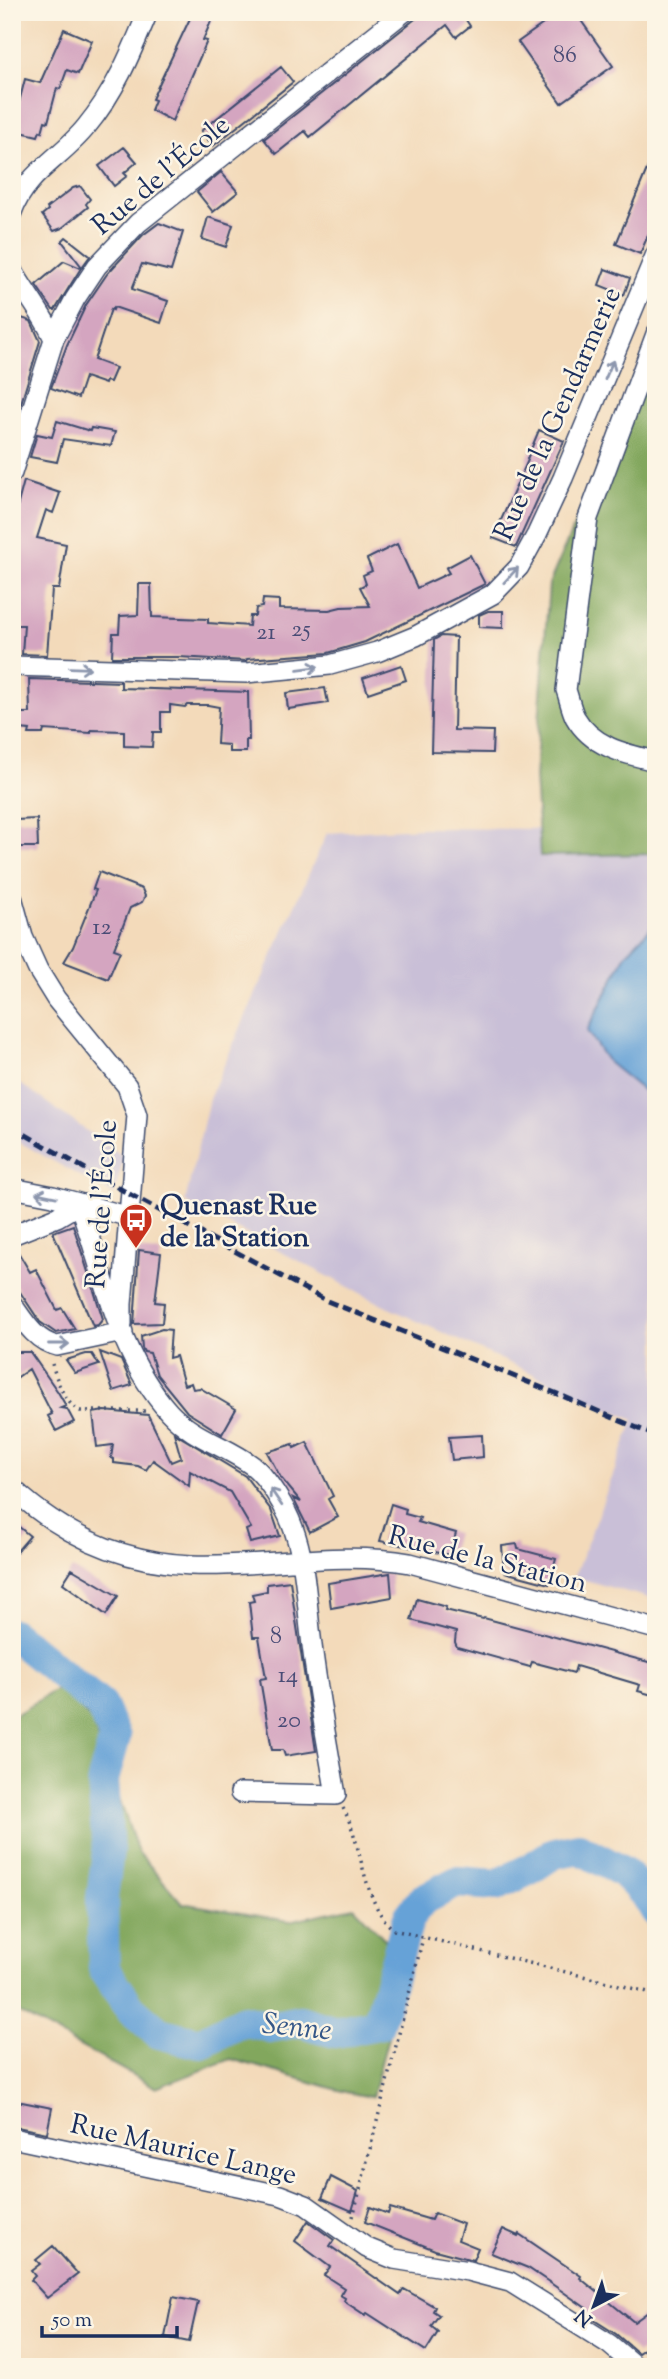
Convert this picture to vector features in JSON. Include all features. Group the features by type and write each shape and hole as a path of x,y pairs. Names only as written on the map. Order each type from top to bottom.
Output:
{"street":[{"path":"12,212 24,187 85,129 115,88 149,12"},
{"name":"Rue de l'École","path":"12,473 54,339 75,299 97,266 138,223 404,12"},
{"name":"Rue de la Gendarmerie","path":"12,666 246,673 330,665 377,652 416,636 493,594 519,567 537,534 656,254"},
{"path":"12,269 54,339"},
{"path":"656,334 588,518 566,690 575,717 597,743 630,756 656,761"},
{"name":"Rue de l'École","path":"12,897 23,937 38,970 56,999 127,1086 137,1115 122,1332"},
{"path":"12,1188 130,1217"},
{"path":"12,1235 57,1217 79,1204"},
{"name":"Rue de l'École","path":"79,1204 109,1303 122,1332"},
{"path":"12,1304 30,1329 49,1344 57,1346 122,1332 138,1368 169,1411 187,1429 254,1467 282,1504 295,1532 303,1559 311,1638 336,1794 240,1793"},
{"name":"Rue de la Station","path":"12,1488 64,1529 90,1542 130,1556 192,1565 352,1556 382,1558 410,1563 656,1629"},
{"name":"Rue Maurice Lange","path":"12,2138 280,2195 306,2205 367,2248 394,2259 510,2281 609,2344 636,2367"},
{"path":"652,2367 656,2363"}],"path":[{"path":"49,1344 55,1374 74,1408 80,1411 169,1411"},
{"path":"353,1826 370,1892 383,1920 394,1930 656,1994"},
{"path":"349,2235 423,1938"}],"shaded area":[{"path":"423,828 656,830 656,1600 574,1577 634,1420 393,1310 185,1202 209,1099 327,833"},
{"path":"12,1078 124,1157 114,1195 12,1138"}],"green space":[{"path":"656,335 656,854 540,856 535,777 549,584"},
{"path":"60,1687 92,1721 138,1852 182,1903 289,1921 354,1907 408,1963 372,2097 345,2092 231,2059 156,2088 12,2009 12,1717"}],"water":[{"path":"656,922 656,1101 608,1062 587,1031 626,954"}],"building":[{"path":"193,12 215,12 203,40 207,41 172,121 151,110 155,100 152,99"},
{"path":"424,12 464,12 462,14 470,26 456,37 447,25 310,137 305,131 276,154 264,139"},
{"path":"560,12 575,12 613,66 561,103 518,42"},
{"path":"64,29 92,41 78,74 67,70 60,89 57,88 48,122 45,121 38,136 12,130 25,79 40,83"},
{"path":"281,67 293,82 213,146 201,131"},
{"path":"124,147 137,162 124,173 127,176 114,186 99,166"},
{"path":"655,150 656,217 640,254 616,244"},
{"path":"221,172 238,192 213,212 197,192"},
{"path":"80,186 90,199 86,204 88,207 62,228 54,231 42,215 73,188"},
{"path":"208,217 233,225 226,247 202,239"},
{"path":"159,223 183,232 171,271 142,264 132,289 168,301 161,323 114,307 111,309 94,360 116,368 110,382 106,381 105,384 85,377 78,398 51,388 86,305 107,274 143,235"},
{"path":"66,237 90,256 82,267 62,241"},
{"path":"64,261 81,268 53,310 36,285"},
{"path":"605,269 630,278 624,295 599,285"},
{"path":"12,315 31,321 40,341 14,426"},
{"path":"57,421 90,431 91,428 115,432 111,446 63,439 57,462 30,457 37,434 52,437"},
{"path":"539,430 564,441 516,547 493,538"},
{"path":"24,481 60,493 53,513 46,510 37,538 66,544 59,589 52,589 47,655 22,654 24,625 12,625 12,526"},
{"path":"397,544 417,588 449,573 446,568 470,555 485,584 365,642 328,653 246,661 112,657 113,633 119,633 120,616 138,615 139,584 151,584 152,617 208,619 208,623 249,626 250,616 255,616 256,608 262,607 263,599 279,600 279,609 329,610 370,606 360,587 366,584 363,575 372,571 367,559"},
{"path":"488,611 503,611 503,628 479,627 479,615"},
{"path":"441,636 456,637 454,730 493,731 492,753 431,752 434,640"},
{"path":"401,665 406,680 368,693 363,678"},
{"path":"29,679 121,682 121,688 248,692 249,740 246,740 246,752 229,752 229,745 217,744 219,707 208,705 170,705 170,712 161,712 161,732 153,732 152,747 124,746 124,731 91,730 91,733 44,730 43,734 29,734 30,730 20,729 20,713 30,713"},
{"path":"325,688 328,703 288,709 286,693"},
{"path":"37,819 38,847 17,847 15,820"},
{"path":"99,872 142,889 145,896 142,902 130,908 114,949 120,951 108,979 64,962 73,947 96,890 93,889"},
{"path":"73,1225 103,1319 98,1325 93,1326 53,1232"},
{"path":"12,1247 15,1247 30,1272 36,1269 57,1310 62,1308 75,1329 56,1333 40,1322 12,1280"},
{"path":"139,1250 161,1253 155,1302 164,1303 162,1323 134,1324"},
{"path":"162,1329 171,1330 169,1358 176,1356 184,1385 191,1383 193,1389 200,1388 236,1409 222,1434 187,1412 157,1375 150,1353 144,1352 142,1348 141,1336"},
{"path":"12,1352 30,1352 66,1406 61,1408 67,1409 74,1422 56,1431 48,1416 52,1414 29,1369 12,1381"},
{"path":"100,1352 121,1360 132,1385 113,1391"},
{"path":"92,1354 99,1365 75,1373 66,1360"},
{"path":"104,1411 148,1415 171,1462 181,1458 174,1433 245,1476 271,1510 280,1536 250,1543 246,1530 251,1528 230,1492 190,1471 189,1486 153,1460 146,1470 138,1466 114,1463 111,1458 113,1445 97,1447 93,1413"},
{"path":"482,1435 483,1457 452,1460 449,1437"},
{"path":"307,1442 333,1496 328,1499 338,1517 310,1532 293,1498 301,1502 281,1478 267,1452 293,1444 294,1448"},
{"path":"391,1504 406,1509 405,1514 420,1518 418,1522 456,1533 450,1555 380,1541"},
{"path":"12,1521 30,1536 12,1557"},
{"path":"517,1544 518,1549 556,1559 549,1584 504,1572 502,1546"},
{"path":"72,1569 118,1596 106,1615 63,1583"},
{"path":"390,1573 392,1597 331,1608 328,1583"},
{"path":"290,1581 316,1751 285,1756 283,1750 272,1750 260,1679 266,1678 259,1637 253,1637 249,1602 254,1601 252,1594 267,1591 267,1584"},
{"path":"417,1599 446,1607 445,1610 656,1664 656,1696 638,1691 640,1685 576,1666 574,1673 532,1662 530,1667 457,1647 456,1632 411,1620"},
{"path":"12,2100 52,2108 47,2133 12,2126"},
{"path":"331,2177 358,2191 352,2211 322,2198"},
{"path":"370,2207 388,2214 390,2208 431,2220 434,2213 463,2224 458,2240 478,2248 473,2260 435,2250 365,2222"},
{"path":"308,2221 334,2240 330,2246 400,2295 404,2289 435,2307 433,2311 439,2315 431,2326 438,2332 426,2351 344,2301 345,2298 340,2295 344,2288 324,2275 330,2267 295,2241"},
{"path":"503,2229 518,2236 519,2234 581,2276 580,2278 634,2322 656,2309 656,2341 638,2353 616,2334 583,2313 586,2308 549,2282 528,2268 491,2253"},
{"path":"53,2246 78,2274 47,2298 31,2280 35,2276 31,2271 40,2264 36,2260"},
{"path":"173,2297 198,2302 189,2342 165,2337"}],"waterway":[{"name":"Senne","path":"12,1634 101,1706 115,1737 103,1780 108,1851 102,1898 104,1969 131,2009 159,2033 200,2043 244,2020 270,2027 300,2021 335,2032 378,2024 409,1917 422,1900 457,1882 497,1885 530,1869 554,1853 579,1848 623,1872 647,1896 656,1911"}],"railway":[{"path":"12,1127 327,1301 656,1436"}],"place":[{"name":"Quenast Rue de la Station","path":"136,1250"}]}
